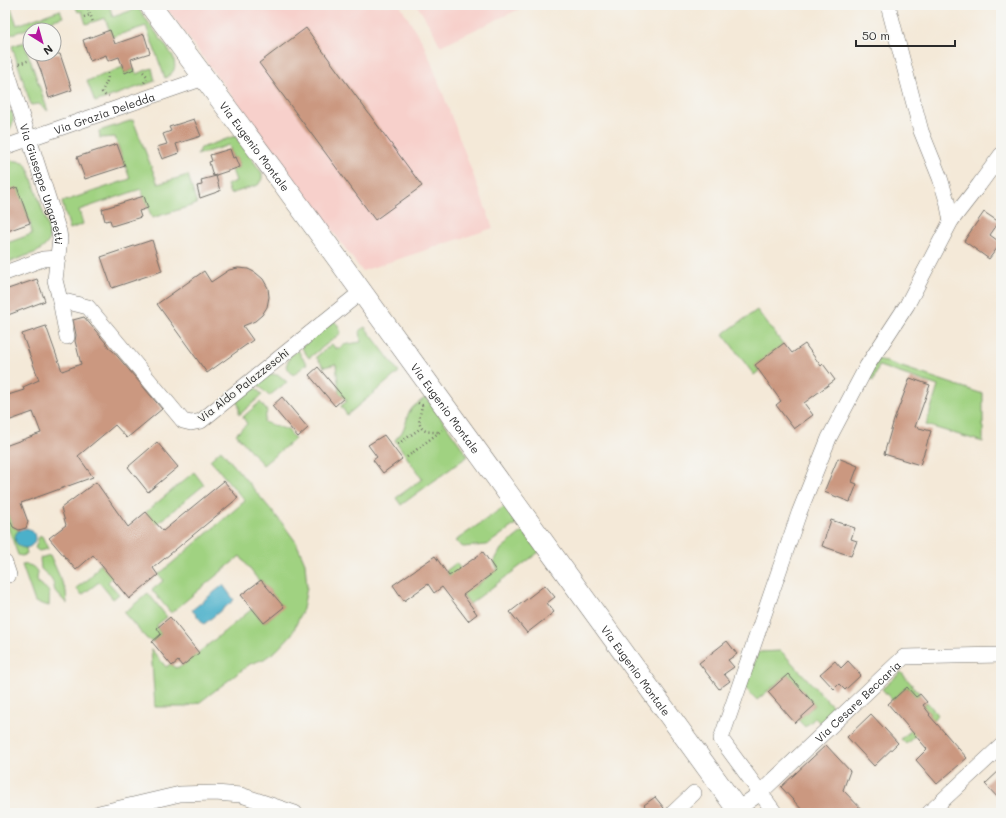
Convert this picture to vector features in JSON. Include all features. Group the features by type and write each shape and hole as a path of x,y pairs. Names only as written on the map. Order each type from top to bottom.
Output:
{"main road":[{"name":"Via Eugenio Montale","path":"150,5 282,182 739,811"}],"street":[{"path":"888,5 920,130 940,178 951,221"},
{"name":"Via Giuseppe Ungaretti","path":"12,64 28,138 59,232 60,239 54,280 60,300 67,337"},
{"name":"Via Grazia Deledda","path":"5,147 204,78"},
{"path":"775,813 721,739 799,514 829,438 867,366 907,305 951,221 1001,155"},
{"path":"5,273 43,259 57,258"},
{"name":"Via Aldo Palazzeschi","path":"60,300 88,307 183,421 191,423 201,421 361,292"},
{"name":"Via Cesare Beccaria","path":"739,811 904,657 1001,655"},
{"path":"929,813 1001,746"},
{"path":"99,813 152,807 180,794 216,793 241,795 295,813"},
{"path":"673,813 694,793"}],"path":[{"path":"87,5 93,22"},
{"path":"84,17 90,15"},
{"path":"12,64 22,62"},
{"path":"141,86 146,80 146,76 143,72"},
{"path":"108,73 108,80 102,92 105,95 113,96"},
{"path":"418,403 422,405 419,422 421,428 426,431 439,432"},
{"path":"407,457 447,426"},
{"path":"398,444 421,428"}],"shaded area":[{"path":"164,5 400,5 423,43 430,59 493,228 362,271"},
{"path":"417,5 528,5 440,46"}],"green space":[{"path":"5,5 10,5 17,25 22,23 22,31 9,35 5,24"},
{"path":"75,5 109,5 113,17 138,8 173,56 175,66 173,71 165,78 146,26 112,37 105,18 86,24 82,11 78,12"},
{"path":"60,10 63,17 48,22 26,22"},
{"path":"22,43 22,62 31,62 48,111 39,104 31,105 12,46"},
{"path":"123,67 125,73 134,69 136,74 152,68 155,81 95,102 87,81"},
{"path":"12,111 12,124 5,134 5,114"},
{"path":"133,120 158,184 188,175 197,204 152,218 141,189 79,210 83,224 70,229 62,202 130,179 115,137 100,138 99,131"},
{"path":"235,136 262,173 262,179 258,185 230,194 227,185 236,181 232,170 240,167 236,157 233,158 229,145 197,155 201,148"},
{"path":"9,160 24,162 29,170 49,230 49,241 37,252 9,262 6,250 7,243 32,234 30,223 17,188 5,192 5,161"},
{"path":"757,310 783,344 755,365 759,371 754,375 723,334"},
{"path":"334,321 338,325 341,333 309,358 301,347"},
{"path":"365,327 399,372 347,415 341,406 347,401 339,392 336,364 324,367 316,357 332,344 335,348 341,348 343,345 361,342 360,330"},
{"path":"298,350 307,364 293,375 286,366 290,356"},
{"path":"878,359 983,394 983,442 926,425 938,386 879,366 873,381 869,378 869,376"},
{"path":"273,374 280,376 287,382 269,396 259,386 258,381 266,375"},
{"path":"252,386 262,395 239,415 239,406 236,400"},
{"path":"426,397 468,456 401,505 396,498 422,479 395,440 402,432 408,414 413,407"},
{"path":"260,402 267,411 264,422 288,430 295,439 263,465 236,434 247,424 243,417"},
{"path":"221,450 296,542 305,563 307,587 303,609 292,634 277,650 264,659 250,664 200,702 185,707 155,707 151,649 166,667 172,663 175,668 182,666 252,609 264,623 283,607 261,580 259,581 240,556 171,613 152,590 164,580 158,575 245,501 210,460"},
{"path":"194,472 204,485 142,536 150,517 146,512"},
{"path":"505,506 517,523 487,545 463,547 455,541"},
{"path":"5,507 13,527 19,530 16,536 16,541 19,545 26,547 27,554 22,556 18,555 5,519"},
{"path":"523,531 539,552 470,604 446,571 456,563 475,587 498,569 494,562 501,549"},
{"path":"42,536 48,549 39,551 35,548 39,537"},
{"path":"50,555 66,591 67,604 55,591 53,582 49,576 41,569 40,558"},
{"path":"100,564 112,578 108,582 119,594 113,599 99,582 82,595 76,588 90,578"},
{"path":"22,565 32,566 38,573 38,583 45,588 49,594 49,606 35,602"},
{"path":"148,593 167,617 157,625 157,628 161,634 152,642 146,638 124,613"},
{"path":"781,651 837,711 822,725 815,718 805,727 798,720 815,705 788,674 757,700 745,688 758,652"},
{"path":"901,672 920,694 916,697 907,687 892,700 882,689"},
{"path":"927,702 938,715 906,744 901,739 930,714 923,705"}],"water":[{"path":"25,528 32,531 35,538 32,545 25,548 18,545 15,538 18,531"},
{"path":"223,585 234,600 204,624 192,610"}],"building":[{"path":"306,28 422,186 375,220 259,63"},
{"path":"110,30 115,44 144,34 150,53 131,59 134,69 125,73 119,57 108,61 106,55 90,61 83,40"},
{"path":"62,60 72,90 49,98 37,62 62,62"},
{"path":"194,119 201,136 176,144 179,153 162,159 157,147 167,144 163,134 171,131 169,127"},
{"path":"117,144 125,166 85,179 77,157"},
{"path":"230,149 233,158 236,157 240,167 213,176 209,162 212,161 210,155"},
{"path":"216,176 220,191 200,198 197,186 202,185 201,180"},
{"path":"17,187 30,223 5,232 5,192"},
{"path":"144,196 148,208 139,211 141,217 112,226 110,220 105,221 102,209"},
{"path":"984,212 999,222 990,235 1001,243 989,259 964,241"},
{"path":"152,240 162,271 112,288 101,257"},
{"path":"238,268 248,269 263,279 268,288 269,297 267,307 262,315 255,321 243,326 253,340 207,373 157,304 204,271 211,282 229,270"},
{"path":"37,279 45,301 8,315 5,306 5,290"},
{"path":"84,317 162,409 127,438 115,425 78,456 93,477 21,503 28,522 26,528 19,530 13,527 5,507 5,446 41,433 33,412 5,422 5,396 24,390 23,387 39,380 22,334 46,326 62,371 81,364 75,341 76,335 73,320"},
{"path":"784,343 792,353 805,344 821,366 823,364 835,380 804,403 813,415 794,429 776,405 781,401 755,365"},
{"path":"318,367 344,398 335,406 309,375"},
{"path":"910,378 930,385 915,427 931,431 920,465 884,454 894,420"},
{"path":"282,397 308,428 298,437 272,406"},
{"path":"384,435 402,459 383,473 373,460 377,457 368,445"},
{"path":"157,442 178,467 148,492 128,467"},
{"path":"838,458 858,466 852,482 857,484 850,502 824,492"},
{"path":"224,481 238,498 153,568 158,575 129,599 93,555 76,570 49,538 66,525 61,508 96,482 128,527 146,512 163,531"},
{"path":"831,520 855,528 851,539 857,541 851,556 822,546"},
{"path":"483,552 496,571 463,595 477,614 468,621 442,587 434,593 428,584 404,601 393,585 435,556 449,576"},
{"path":"261,580 284,607 264,623 241,595"},
{"path":"545,585 555,597 547,603 554,612 527,633 510,612"},
{"path":"170,617 199,653 182,666 178,661 172,666 152,642 161,634 157,628"},
{"path":"727,641 737,654 728,660 734,667 724,674 730,681 719,689 699,663"},
{"path":"835,661 841,668 848,661 861,675 845,690 839,684 834,689 820,674"},
{"path":"788,674 815,705 795,723 768,692"},
{"path":"907,687 916,697 920,694 927,702 923,705 930,714 929,715 967,758 937,784 916,760 927,749 888,704"},
{"path":"871,714 898,743 874,766 847,737"},
{"path":"826,745 850,771 843,790 865,813 805,813 781,787"},
{"path":"1001,769 1001,801 985,784"},
{"path":"655,797 664,808 658,813 651,813 644,805"}]}
